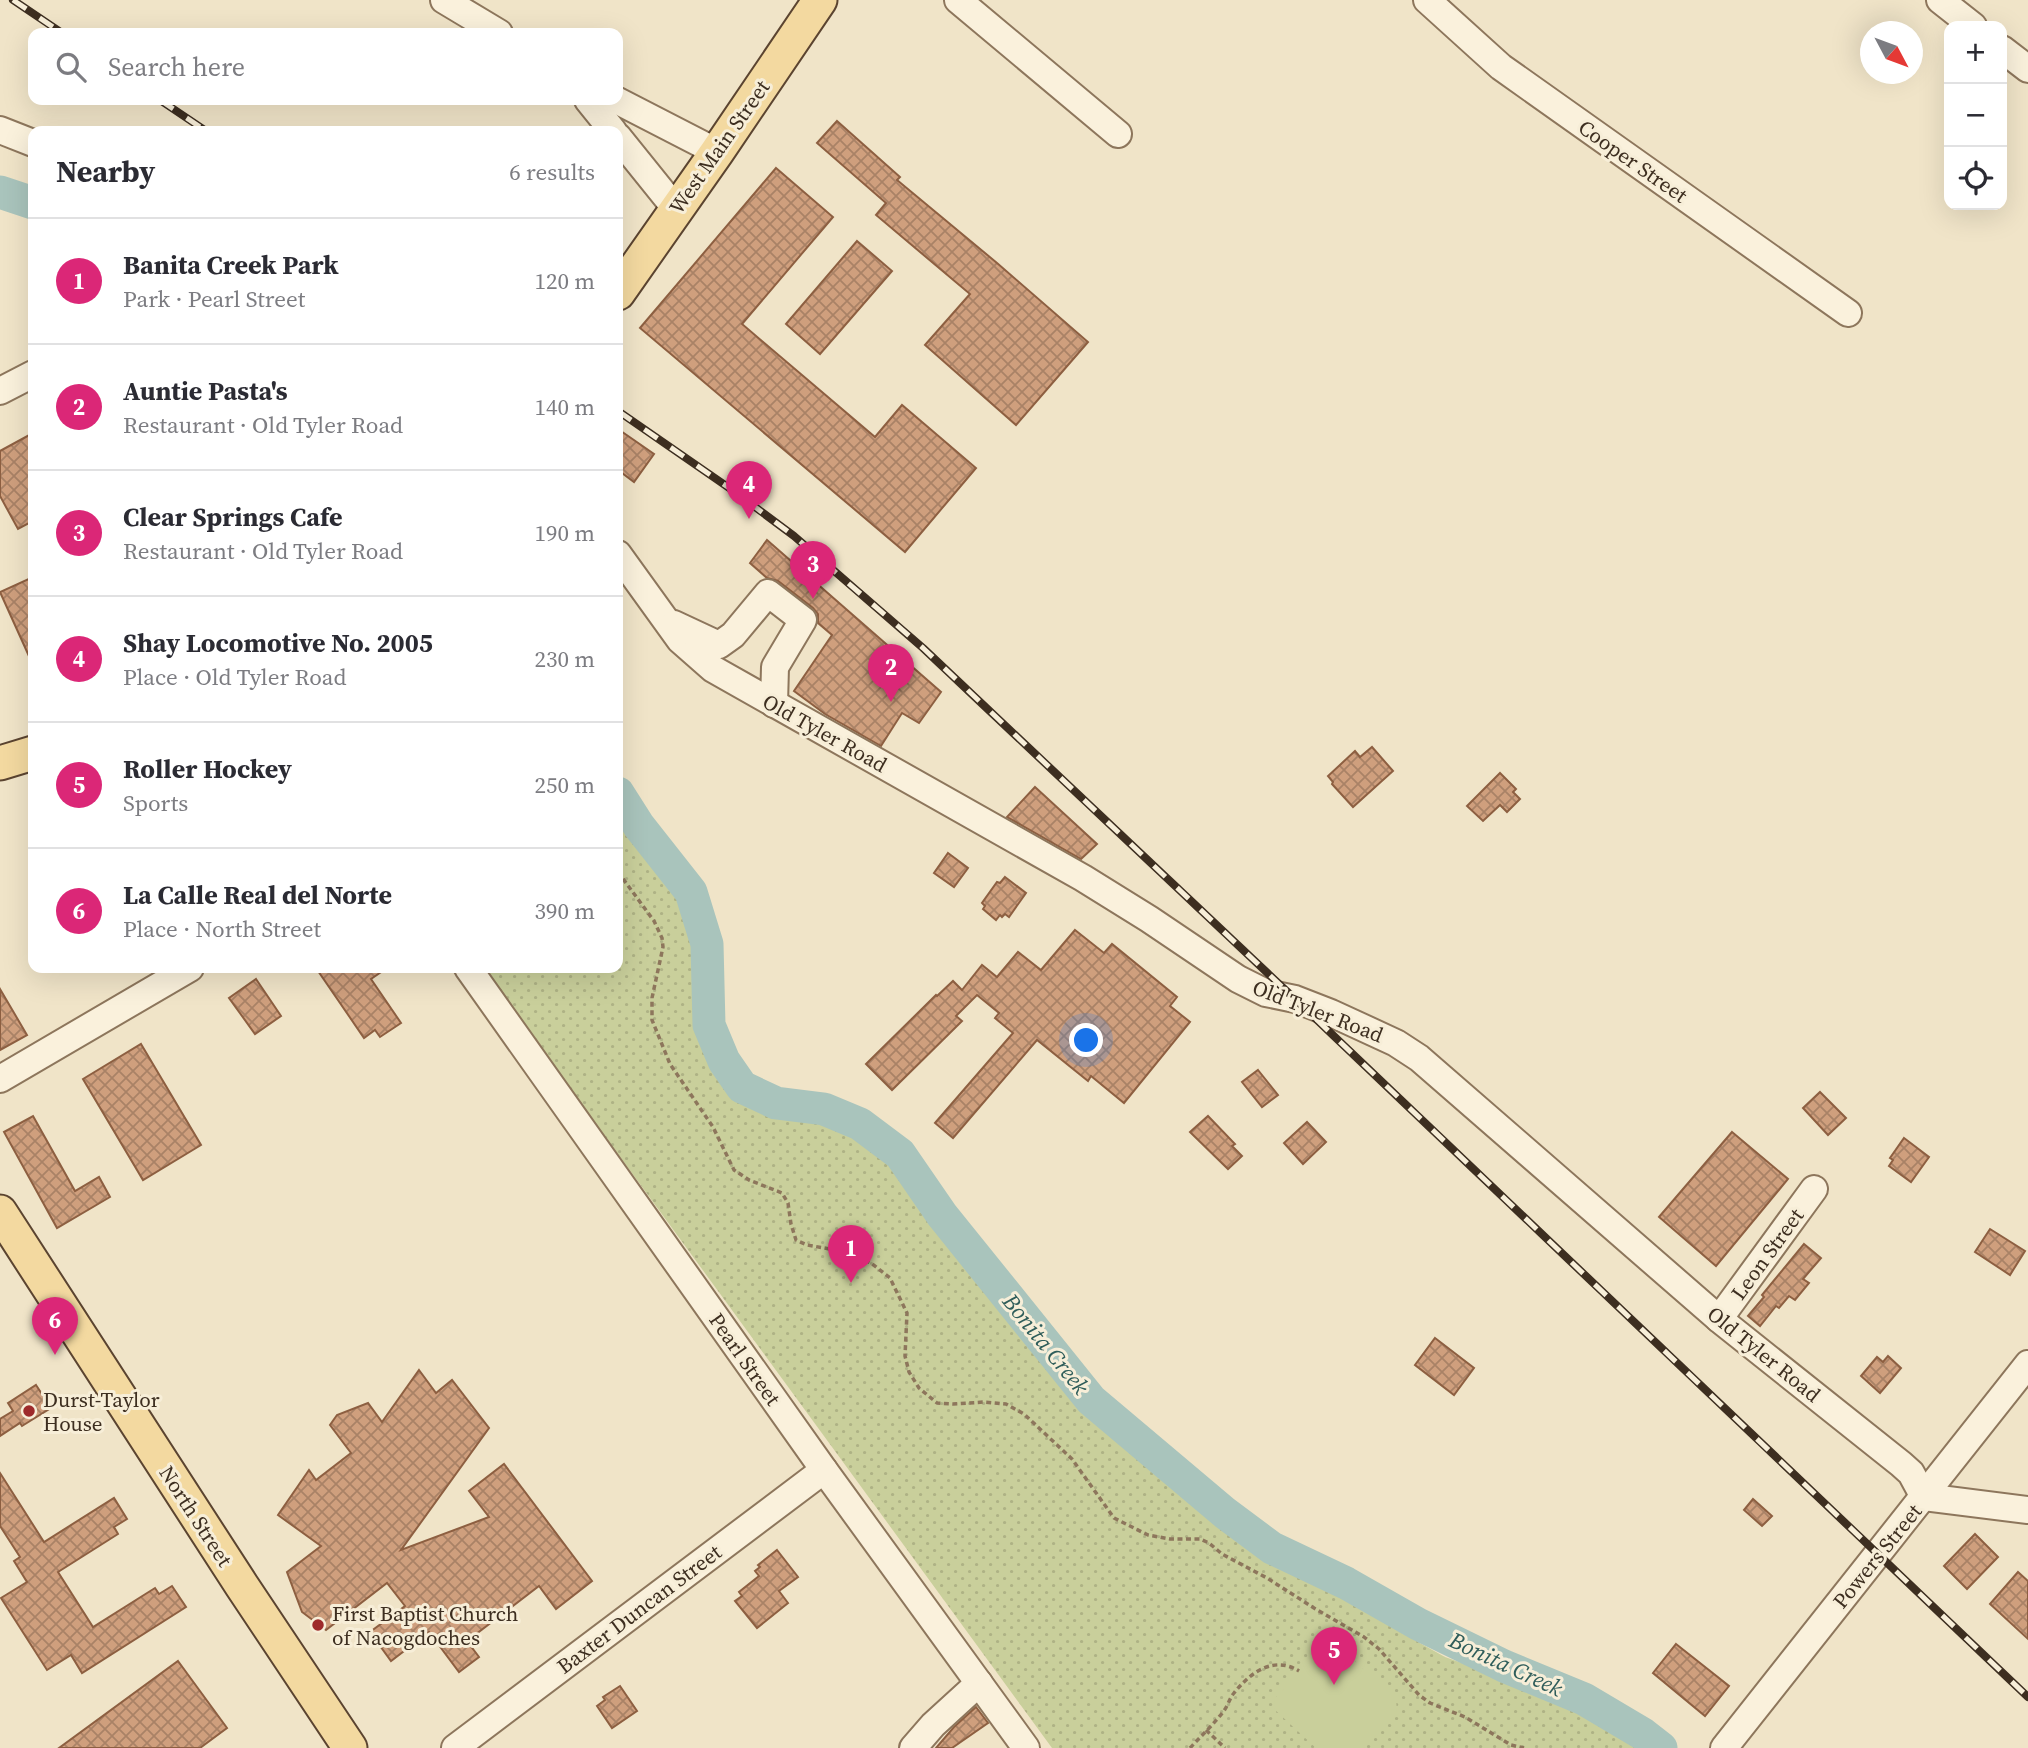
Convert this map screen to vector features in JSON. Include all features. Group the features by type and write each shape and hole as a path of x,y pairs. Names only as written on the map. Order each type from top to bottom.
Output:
{"main road":[{"name":"West Main Street","path":"623,286 820,0"},
{"path":"0,763 28,754"},
{"name":"North Street","path":"0,1212 350,1748"}],"street":[{"path":"444,0 491,28"},
{"path":"958,0 1118,134"},
{"name":"Cooper Street","path":"1427,0 1501,67 1847,313"},
{"path":"1940,0 1967,21"},
{"path":"2007,52 2028,69"},
{"path":"623,104 717,152"},
{"path":"592,105 609,126"},
{"path":"0,130 28,141"},
{"path":"623,143 676,209"},
{"path":"0,391 28,377"},
{"name":"Old Tyler Road","path":"623,561 680,640 710,667 1083,878 1253,988 1295,999 1331,1013 1408,1050 1440,1074 1719,1319 1901,1464 1911,1473 1924,1497"},
{"path":"663,618 719,645 733,635 768,593 803,620 775,667 774,704"},
{"path":"0,1079 181,973"},
{"name":"Pearl Street","path":"472,973 824,1471 1026,1748"},
{"name":"Leon Street","path":"1719,1319 1814,1189"},
{"name":"Powers Street","path":"1729,1742 2028,1364"},
{"name":"Baxter Duncan Street","path":"455,1748 824,1471"},
{"path":"1924,1497 2028,1510"},
{"path":"913,1748 933,1725 979,1683"}],"path":[{"path":"623,879 654,921 662,938 663,947 652,998 652,1020 670,1064 713,1127 734,1170 749,1180 782,1193 788,1203 790,1224 796,1240 807,1245 847,1252 871,1264 890,1278 906,1313 905,1356 909,1372 919,1388 937,1403 1006,1404 1024,1414 1072,1459 1114,1518 1148,1535 1170,1539 1200,1539 1209,1543 1222,1554 1364,1637 1379,1649 1419,1695 1430,1703 1465,1717 1511,1745 1524,1748"},
{"path":"1189,1748 1225,1711 1232,1695 1259,1669 1284,1666 1299,1671"},
{"path":"1206,1730 1225,1748"}],"green space":[{"path":"623,814 689,894 704,945 705,1024 719,1063 739,1091 775,1109 825,1117 856,1130 893,1159 1085,1407 1198,1499 1273,1555 1341,1588 1393,1628 1445,1657 1577,1704 1640,1748 1052,1748 486,973 623,973"},
{"path":"1330,1638 1396,1699 1397,1712 1364,1748 1316,1748 1275,1710 1274,1699"}],"building":[{"path":"837,121 900,177 897,180 1088,342 1016,425 925,345 970,294 876,215 886,203 817,143"},
{"path":"776,168 833,217 742,324 875,437 902,405 976,468 905,552 640,328"},
{"path":"857,241 892,271 820,354 786,324"},
{"path":"623,432 654,454 634,482 623,474"},
{"path":"28,436 28,524 18,529 0,496 0,451"},
{"path":"767,540 941,692 919,723 902,713 881,746 825,714 794,691 832,635 818,623 818,614 813,608 778,581 767,578 750,563"},
{"path":"28,579 28,654 0,592"},
{"path":"1372,747 1393,771 1353,807 1328,776 1355,751 1360,757"},
{"path":"1500,773 1516,789 1513,792 1520,799 1507,812 1500,805 1483,821 1467,806"},
{"path":"1035,787 1097,844 1081,859 1007,817"},
{"path":"948,853 968,868 954,887 934,873"},
{"path":"1005,877 1026,893 1009,917 1000,915 996,920 983,909 985,906 982,903 997,882 1000,883"},
{"path":"1075,930 1104,953 1112,944 1177,997 1170,1006 1190,1022 1124,1103 1091,1076 1088,1081 1037,1040 953,1138 935,1123 1013,1033 995,1018 999,1013 977,995 956,1016 962,1021 892,1090 866,1064 953,981 962,990 982,965 997,977 1018,952 1041,970"},
{"path":"319,973 380,973 371,979 401,1023 380,1037 375,1030 364,1038"},
{"path":"256,979 281,1016 255,1034 229,998"},
{"path":"0,989 27,1035 0,1050"},
{"path":"141,1044 201,1145 143,1180 83,1079"},
{"path":"1258,1070 1278,1095 1262,1107 1242,1082"},
{"path":"1820,1092 1846,1118 1828,1135 1803,1108"},
{"path":"33,1116 75,1191 99,1177 110,1197 57,1228 4,1132"},
{"path":"1208,1116 1235,1144 1232,1146 1242,1156 1228,1169 1190,1132"},
{"path":"1307,1122 1326,1142 1303,1164 1284,1143"},
{"path":"1732,1132 1788,1179 1716,1266 1659,1217"},
{"path":"1904,1138 1929,1157 1911,1182 1889,1166 1893,1160 1890,1158"},
{"path":"1990,1229 2025,1251 2010,1275 1975,1252"},
{"path":"1804,1244 1821,1258 1803,1279 1809,1283 1795,1300 1789,1296 1779,1308 1776,1306 1760,1326 1748,1316"},
{"path":"1435,1338 1474,1368 1454,1395 1415,1365"},
{"path":"1888,1356 1901,1368 1880,1393 1861,1376 1877,1357 1883,1362"},
{"path":"419,1370 436,1393 452,1380 489,1428 401,1550 489,1517 469,1491 504,1464 592,1581 556,1609 539,1586 467,1641 479,1657 459,1672 429,1632 391,1661 370,1632 405,1606 387,1583 326,1630 302,1612 287,1572 321,1546 278,1515 309,1470 316,1480 351,1453 330,1425 337,1415 368,1403 382,1422"},
{"name":"Durst-Taylor House","path":"36,1385 51,1408 0,1436 0,1419 13,1411 8,1403"},
{"path":"0,1473 44,1542 114,1498 127,1519 114,1527 118,1534 58,1572 93,1627 155,1588 159,1594 172,1586 186,1607 82,1673 71,1655 47,1670 1,1598 27,1582 14,1561 20,1557 0,1526"},
{"path":"1753,1499 1772,1516 1762,1526 1744,1510"},
{"path":"1975,1534 1998,1557 1967,1589 1944,1566"},
{"path":"777,1550 798,1577 779,1591 788,1603 757,1628 735,1601 742,1596 739,1592 759,1576 755,1571 760,1567 758,1565"},
{"path":"2018,1572 2028,1581 2028,1639 1990,1604"},
{"path":"1676,1644 1729,1686 1705,1716 1653,1673"},
{"path":"178,1661 227,1728 200,1748 59,1748"},
{"path":"620,1686 637,1711 612,1728 597,1706 605,1700 603,1697"},
{"path":"976,1707 988,1723 952,1748 936,1748 954,1727"}],"waterway":[{"name":"Bonita Creek","path":"0,192 28,201"},
{"name":"Bonita Creek","path":"623,801 639,826 691,892 707,944 709,1025 724,1061 742,1087 776,1103 824,1109 860,1124 900,1154 942,1215 1091,1400 1225,1513 1272,1548 1346,1583 1418,1624 1504,1666 1584,1699 1643,1734 1661,1748"}],"railway":[{"path":"13,0 55,28"},
{"path":"167,105 199,126"},
{"path":"623,414 794,536 923,648 2028,1697"}],"place":[{"name":"Shay Locomotive No. 2005","path":"749,519"},
{"name":"Clear Springs Cafe","path":"813,599"},
{"name":"Auntie Pasta's","path":"891,702"},
{"name":"Banita Creek Park","path":"851,1283"},
{"name":"La Calle Real del Norte","path":"55,1355"},
{"name":"Durst-Taylor House","path":"29,1411"},
{"name":"First Baptist Church of Nacogdoches","path":"318,1625"},
{"name":"Roller Hockey","path":"1334,1685"}]}
